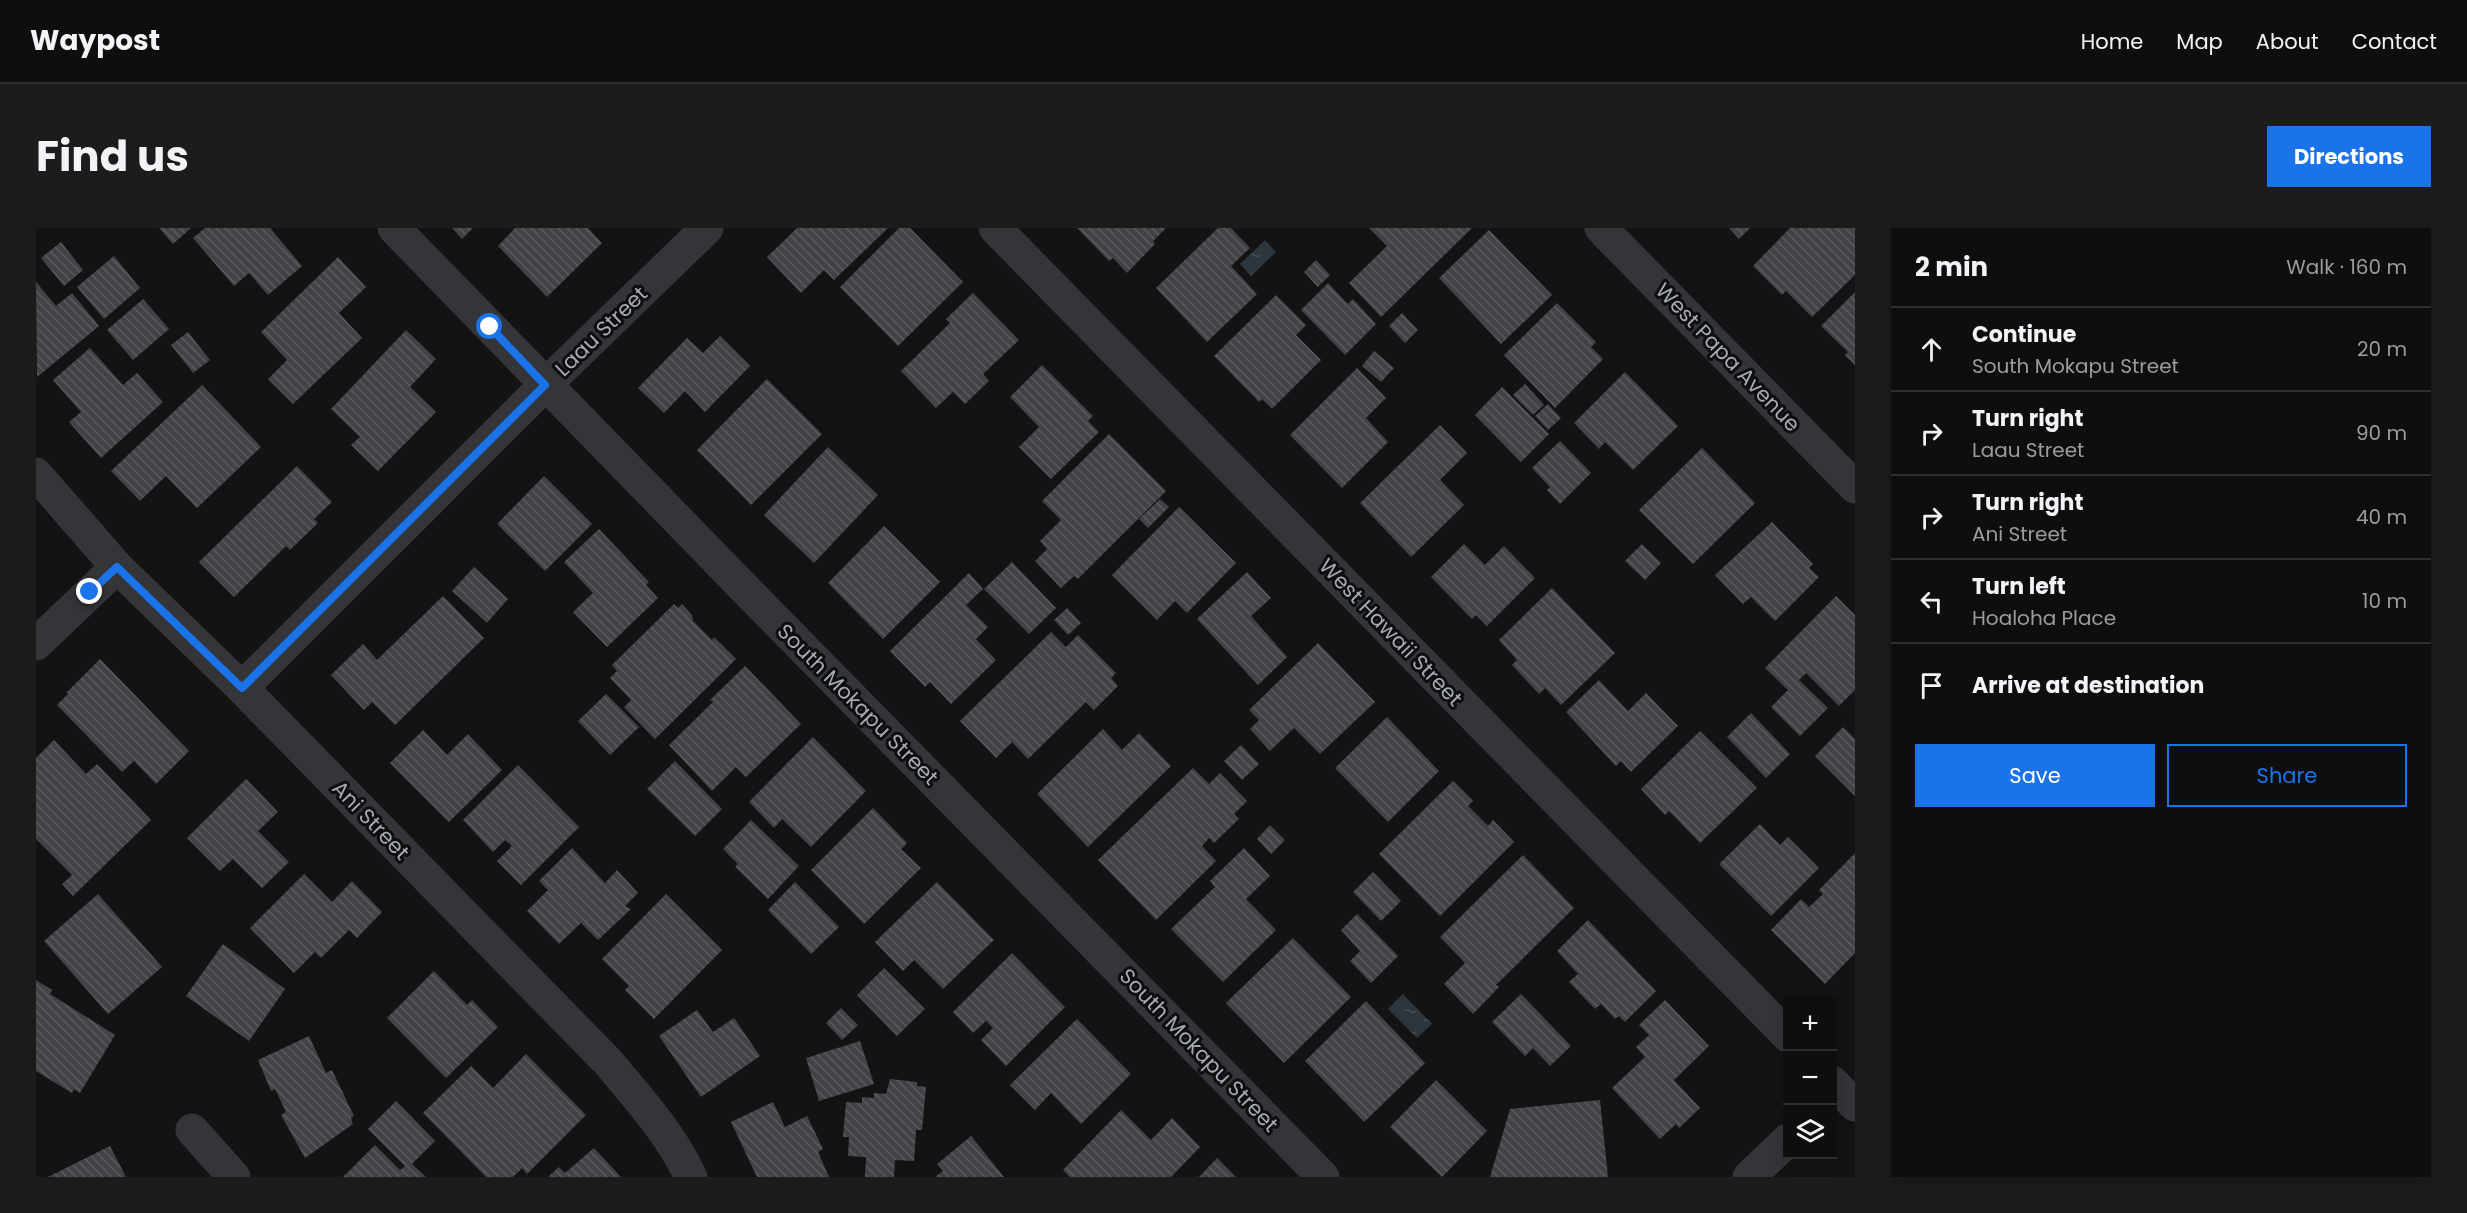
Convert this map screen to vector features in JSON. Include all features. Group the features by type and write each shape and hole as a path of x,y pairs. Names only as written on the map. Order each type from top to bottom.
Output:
{"street":[{"name":"South Mokapu Street","path":"394,228 545,385 1323,1177"},
{"name":"Laau Street","path":"242,688 545,385 707,228"},
{"name":"West Hawaii Street","path":"995,228 1783,1031"},
{"name":"West Papa Avenue","path":"1601,228 1855,487"},
{"name":"Ani Street","path":"36,474 117,567 242,688 608,1062 658,1121 691,1177"},
{"path":"36,644 117,567"},
{"path":"192,1130 234,1177"},
{"path":"1749,1177 1783,1145"}],"water":[{"path":"1265,240 1276,252 1251,276 1240,264"},
{"path":"1403,994 1432,1024 1417,1038 1388,1009"}],"building":[{"path":"159,228 191,228 173,244"},
{"path":"205,228 270,228 302,266 268,295 249,273 234,286 193,238"},
{"path":"452,228 473,228 462,239"},
{"path":"515,228 588,228 602,243 547,297 498,246"},
{"path":"797,228 888,228 834,280 824,270 801,293 767,257"},
{"path":"899,228 910,228 963,282 898,346 840,287"},
{"path":"1077,228 1166,228 1153,241 1155,244 1127,273 1113,258 1109,261"},
{"path":"1218,228 1231,228 1250,248 1231,266 1257,294 1207,342 1156,288"},
{"path":"1369,228 1472,228 1381,317 1349,283 1387,246"},
{"path":"1729,228 1750,228 1739,239"},
{"path":"1790,228 1855,228 1855,275 1812,317 1786,291 1782,295 1753,266"},
{"path":"1489,230 1552,295 1501,344 1439,278"},
{"path":"61,242 83,270 64,286 41,258"},
{"path":"114,256 140,288 104,319 77,287"},
{"path":"338,257 366,287 339,313 362,338 293,404 268,379 287,360 261,332"},
{"path":"1316,260 1330,275 1318,287 1304,272"},
{"path":"36,282 56,306 72,293 99,326 37,377"},
{"path":"1328,283 1348,304 1353,299 1376,324 1345,355 1301,310"},
{"path":"1855,292 1855,365 1845,355 1848,352 1821,326"},
{"path":"973,293 1019,340 983,374 989,381 965,404 953,392 936,408 901,371 950,323 946,319"},
{"path":"1276,295 1306,325 1296,335 1321,360 1272,409 1262,399 1259,402 1214,356"},
{"path":"143,299 169,329 133,360 107,330"},
{"path":"1557,303 1596,342 1591,347 1603,359 1555,408 1504,355"},
{"path":"1402,313 1418,330 1405,343 1389,326"},
{"path":"406,330 436,359 410,387 436,412 378,471 351,445 360,437 331,409"},
{"path":"188,332 210,360 193,373 171,345"},
{"path":"720,336 750,366 705,412 685,391 664,413 638,388 687,338 703,353"},
{"path":"90,348 123,385 137,373 163,402 101,458 69,422 81,412 53,380"},
{"path":"1374,351 1394,368 1381,382 1362,366"},
{"path":"1042,365 1093,416 1088,421 1099,432 1051,479 1019,447 1039,427 1010,397"},
{"path":"1357,368 1386,398 1366,418 1388,442 1342,488 1290,435"},
{"path":"1625,372 1678,426 1633,470 1605,442 1599,449 1574,423"},
{"path":"767,379 822,434 751,505 697,450"},
{"path":"1525,384 1544,405 1533,415 1513,395"},
{"path":"202,385 261,447 197,508 166,476 140,501 111,471"},
{"path":"1502,387 1549,434 1521,462 1475,415"},
{"path":"1548,404 1561,418 1548,430 1535,416"},
{"path":"1440,425 1467,453 1440,480 1464,505 1411,557 1360,503"},
{"path":"1109,434 1166,491 1078,579 1074,576 1061,588 1035,561 1047,549 1040,541 1061,520 1042,501"},
{"path":"1560,441 1591,473 1560,504 1547,490 1550,487 1532,468"},
{"path":"828,447 878,495 814,563 764,515"},
{"path":"1702,448 1755,503 1693,564 1639,510"},
{"path":"297,466 332,502 314,519 318,523 290,550 286,546 234,597 199,562"},
{"path":"544,476 592,524 545,571 497,524"},
{"path":"1160,499 1169,507 1148,528 1139,519"},
{"path":"1179,507 1236,563 1187,613 1175,601 1157,620 1112,575"},
{"path":"1772,522 1813,564 1809,568 1819,577 1775,621 1751,597 1743,604 1715,575"},
{"path":"884,526 940,582 883,639 828,583"},
{"path":"599,529 649,582 646,585 658,598 607,647 573,612 593,593 564,562"},
{"path":"1464,544 1485,565 1504,546 1535,578 1487,626 1476,615 1472,619 1431,577"},
{"path":"1642,544 1661,563 1645,580 1625,561"},
{"path":"1012,562 1056,608 1029,634 984,589"},
{"path":"474,567 508,599 487,623 452,591"},
{"path":"1247,572 1271,598 1251,616 1287,657 1258,685 1197,619"},
{"path":"969,573 983,589 966,605 988,627 976,639 996,660 951,704 930,682 925,687 890,651"},
{"path":"1552,588 1615,653 1561,705 1545,688 1539,694 1512,665 1517,660 1499,640"},
{"path":"443,596 484,638 395,725 372,702 364,710 331,675 363,644 377,660"},
{"path":"1836,596 1855,615 1855,690 1839,706 1806,673 1799,680 1828,708 1800,736 1771,707 1788,690 1765,668"},
{"path":"674,604 678,608 682,604 692,615 693,621 712,640 714,637 736,659 655,739 624,707 631,700 610,678 617,671 612,665"},
{"path":"1067,608 1081,623 1068,635 1054,620"},
{"path":"1051,632 1066,647 1078,635 1116,673 1111,678 1118,686 1094,710 1086,702 1028,759 1012,742 996,758 960,721"},
{"path":"1318,643 1375,702 1320,754 1294,728 1270,751 1250,729 1259,720 1249,710"},
{"path":"100,659 189,751 156,784 134,761 122,772 57,705"},
{"path":"745,666 801,724 746,777 736,767 712,791 669,745 713,702 710,700"},
{"path":"1599,680 1628,711 1646,693 1678,726 1631,772 1621,761 1616,766 1566,712"},
{"path":"606,694 639,727 610,755 578,721"},
{"path":"1751,713 1790,754 1766,778 1727,737"},
{"path":"1387,717 1439,771 1388,822 1335,768"},
{"path":"1843,727 1855,739 1855,796 1815,756"},
{"path":"1103,729 1122,750 1139,733 1171,766 1088,847 1037,794"},
{"path":"423,730 447,755 468,734 502,770 449,822 390,763"},
{"path":"1700,731 1757,788 1700,843 1669,811 1665,815 1641,789"},
{"path":"813,737 866,791 811,847 782,819 774,828 749,802"},
{"path":"54,740 86,774 97,764 151,820 73,896 62,884 72,875 36,839 36,758"},
{"path":"1241,745 1259,764 1242,780 1224,761"},
{"path":"675,761 722,809 695,836 647,789"},
{"path":"518,765 579,827 521,885 497,861 512,846 505,840 493,852 463,820"},
{"path":"1193,768 1209,784 1220,773 1247,801 1234,814 1239,819 1214,843 1209,838 1202,846 1216,861 1156,920 1098,860"},
{"path":"246,779 278,812 258,831 289,862 262,888 233,859 220,871 187,838"},
{"path":"1453,781 1473,801 1468,806 1488,826 1493,820 1514,842 1440,916 1379,854"},
{"path":"873,808 907,843 901,849 921,868 864,924 811,870"},
{"path":"751,820 799,866 768,899 735,867 738,864 723,849"},
{"path":"1760,824 1780,845 1788,837 1819,868 1771,916 1719,864"},
{"path":"1270,825 1285,840 1271,854 1257,839"},
{"path":"572,848 605,883 617,870 638,893 625,906 631,909 598,940 581,923 559,944 527,911 548,890 539,881"},
{"path":"1244,848 1270,876 1246,899 1276,930 1223,982 1171,929 1215,887 1210,881"},
{"path":"1855,853 1855,953 1825,984 1771,930 1801,899 1809,907 1823,894 1819,890"},
{"path":"1523,855 1574,908 1496,985 1499,987 1473,1014 1444,984 1465,963 1440,937"},
{"path":"1373,872 1401,901 1381,921 1353,892"},
{"path":"304,874 332,902 352,881 382,912 357,938 349,930 321,958 315,952 294,973 250,928"},
{"path":"795,882 839,927 811,954 768,910"},
{"path":"937,882 994,940 943,989 914,960 903,971 875,942"},
{"path":"98,894 162,967 108,1014 44,941"},
{"path":"666,894 722,950 654,1019 625,990 629,986 602,959"},
{"path":"1357,914 1398,956 1371,983 1350,961 1360,951 1341,930"},
{"path":"1588,920 1656,991 1625,1022 1619,1016 1615,1019 1601,1004 1595,1009 1569,982 1578,974 1557,951"},
{"path":"1293,938 1351,997 1284,1063 1226,1003"},
{"path":"223,944 285,989 249,1041 186,996"},
{"path":"1012,953 1065,1007 1006,1066 981,1040 993,1028 986,1021 973,1033 953,1012"},
{"path":"884,968 925,1009 897,1036 857,995"},
{"path":"434,971 467,1005 472,1000 498,1027 446,1078 387,1018"},
{"path":"36,980 52,990 50,994 115,1035 80,1093 74,1089 72,1093 36,1071"},
{"path":"1521,994 1571,1046 1550,1066 1533,1048 1525,1056 1492,1022"},
{"path":"1665,1000 1709,1046 1674,1080 1700,1108 1679,1128 1676,1124 1660,1139 1612,1088 1645,1057 1636,1047 1649,1035 1639,1025"},
{"path":"1366,1001 1425,1063 1364,1122 1305,1061"},
{"path":"841,1008 858,1025 842,1040 826,1023"},
{"path":"697,1010 713,1032 734,1018 760,1056 701,1097 659,1036"},
{"path":"1077,1019 1131,1074 1081,1124 1051,1093 1035,1110 1010,1085"},
{"path":"309,1036 326,1073 332,1070 354,1116 351,1118 353,1124 305,1158 281,1115 286,1112 275,1089 271,1091 258,1060"},
{"path":"860,1041 874,1084 819,1101 806,1058"},
{"path":"526,1054 586,1115 527,1174 522,1168 513,1177 486,1177 423,1113 471,1066 493,1088"},
{"path":"890,1079 917,1082 917,1086 926,1087 922,1130 916,1130 914,1161 895,1160 894,1177 865,1177 866,1157 848,1156 849,1137 843,1137 846,1102 862,1103 862,1097 874,1098 874,1093 886,1094"},
{"path":"1436,1080 1487,1131 1442,1177 1390,1127"},
{"path":"1600,1100 1608,1177 1490,1177 1510,1109"},
{"path":"396,1101 435,1141 412,1164 426,1177 343,1177 375,1145 400,1170 405,1166 368,1129"},
{"path":"773,1102 785,1127 807,1116 823,1149 818,1152 829,1177 757,1177 731,1122"},
{"path":"1121,1110 1151,1140 1172,1118 1200,1147 1171,1177 1070,1177 1063,1170"},
{"path":"971,1136 1004,1177 935,1177 943,1171 937,1164"},
{"path":"110,1146 126,1177 48,1177"},
{"path":"594,1148 621,1177 548,1177 559,1167 565,1173"},
{"path":"1217,1158 1236,1177 1199,1177"}],"route":[{"path":"90,592 117,567 242,688 545,385 490,327"}]}
